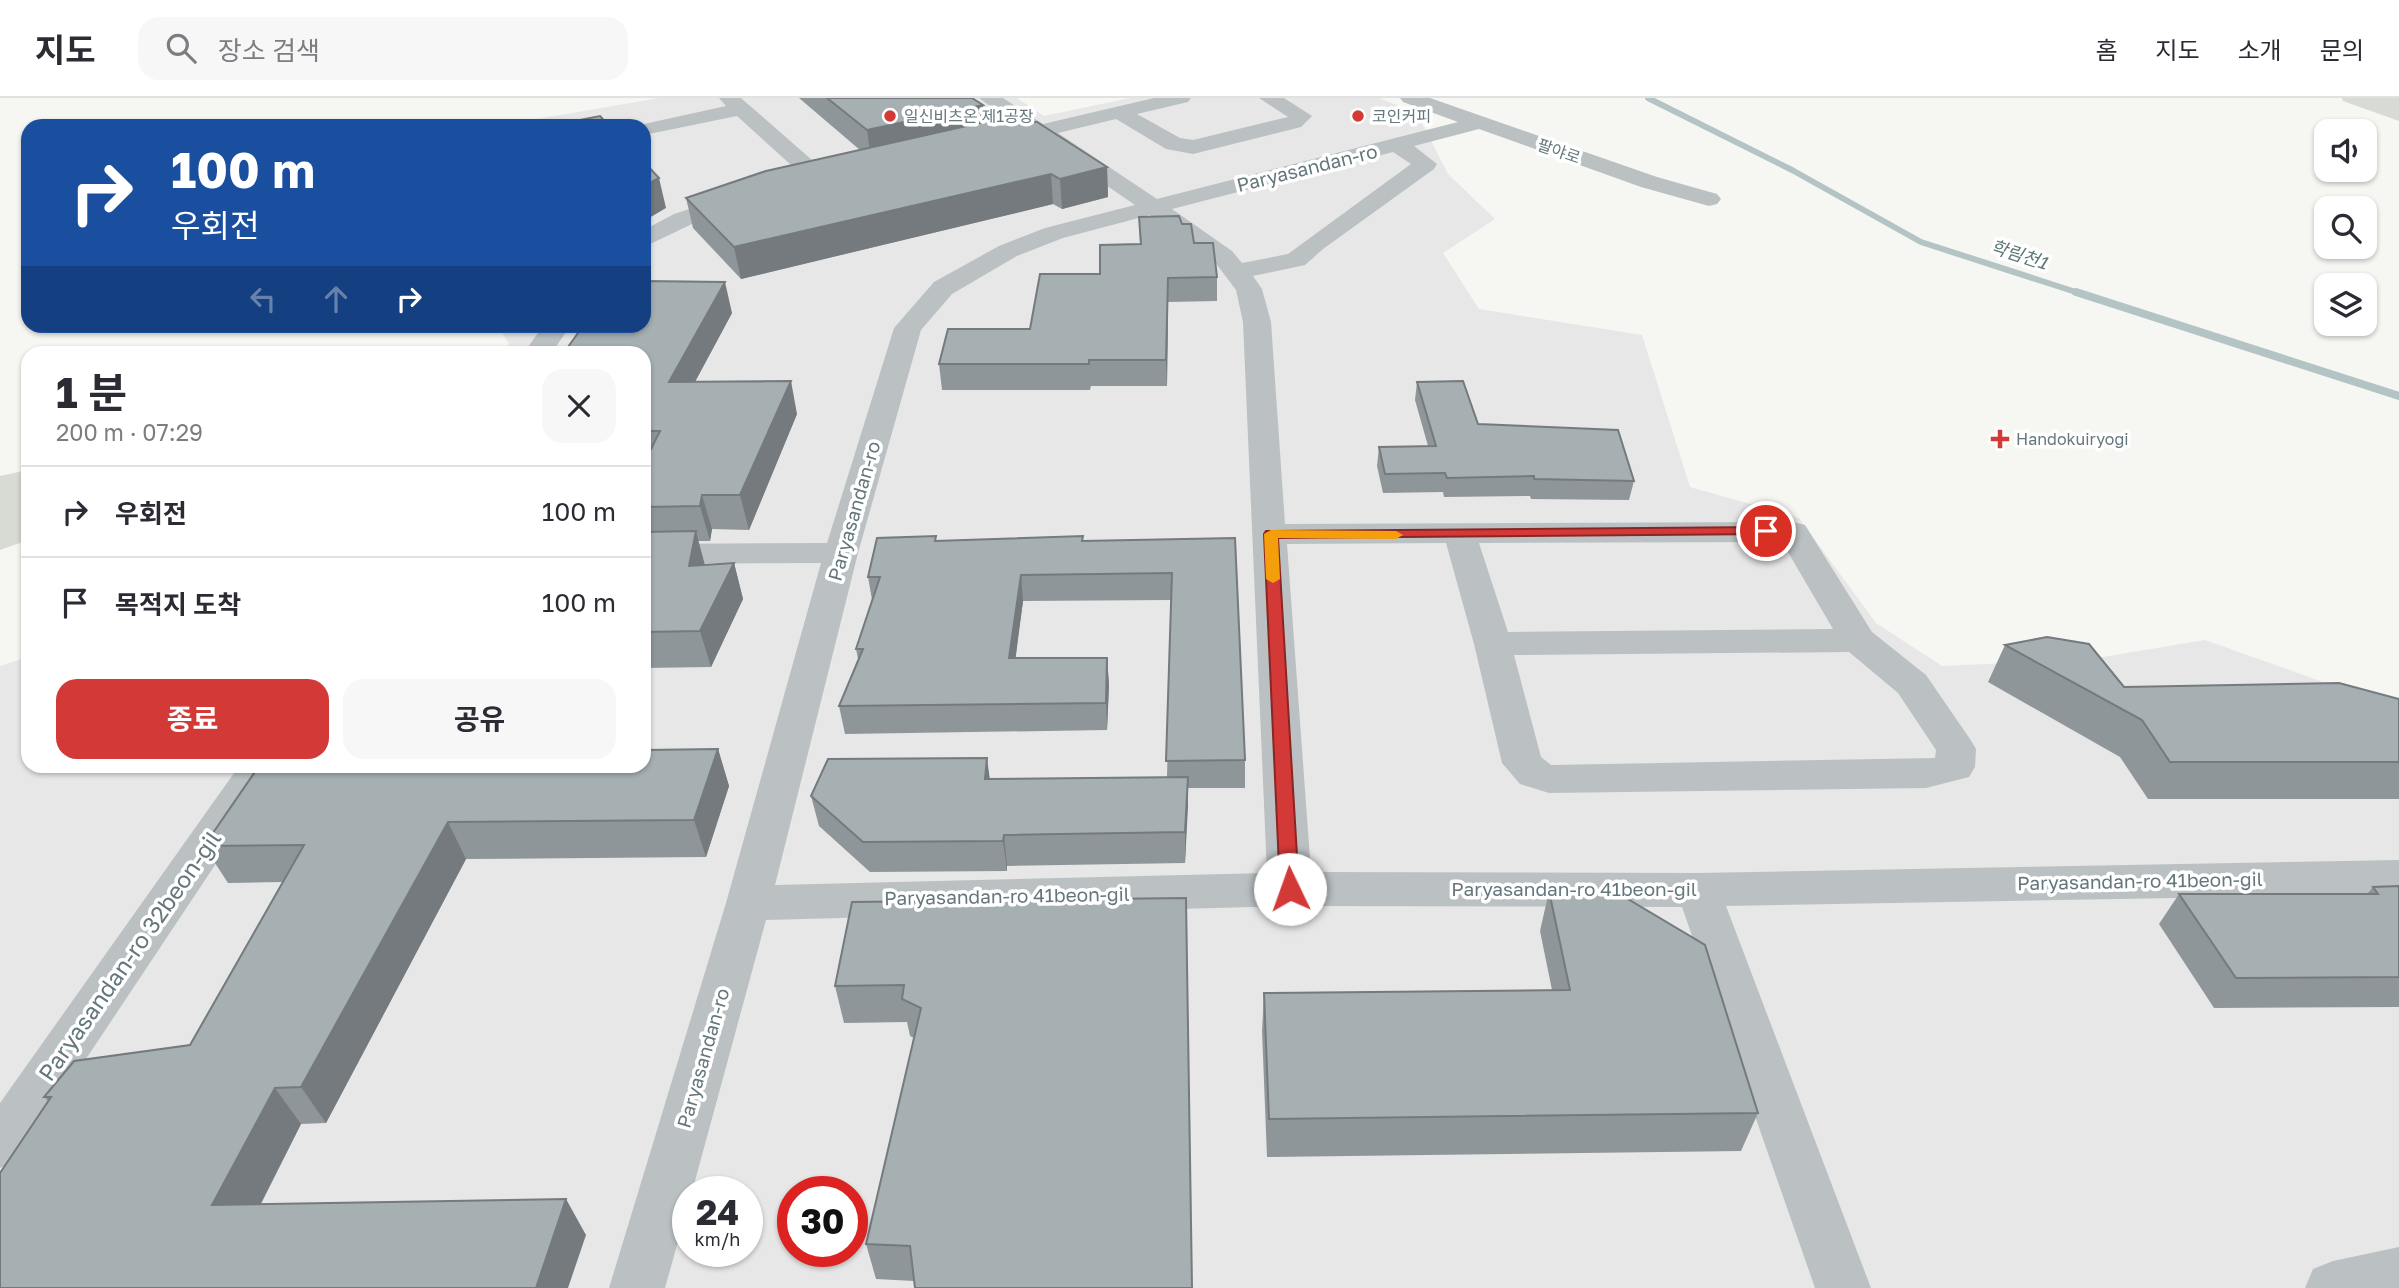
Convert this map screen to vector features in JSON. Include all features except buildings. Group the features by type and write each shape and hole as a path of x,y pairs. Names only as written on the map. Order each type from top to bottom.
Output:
{"street":[{"path":"989,98 1213,248 1237,272 1249,289 1257,322 1290,889"},
{"path":"1001,139 1181,98"},
{"path":"1118,112 1174,144 1193,147 1294,123 1301,116 1269,98"},
{"name":"팔야로","path":"1410,98 1649,182 1709,199"},
{"path":"651,127 735,104 820,179"},
{"name":"Paryasandan-ro","path":"637,1288 748,903 841,553 908,328 943,288 1007,251 1054,233 1154,208 1312,176 1398,145 1478,123"},
{"path":"1237,272 1296,260 1314,244 1426,164 1398,145"},
{"path":"793,185 846,173"},
{"path":"651,236 683,219 766,192"},
{"path":"1348,193 1372,205"},
{"path":"1271,534 1793,532 1858,640 1912,684 1955,749 1955,767 1926,774 1549,779 1534,774 1522,763 1493,644 1460,535"},
{"path":"651,554 841,553"},
{"path":"1493,644 1858,640"},
{"name":"Paryasandan-ro 32beon-gil","path":"0,1145 256,773"},
{"name":"Paryasandan-ro 41beon-gil","path":"748,903 1290,889 1698,890 2042,881 2399,877"},
{"path":"1698,890 1843,1288"},
{"path":"2333,1288 2399,1274"}],"shaded area":[{"path":"659,98 1017,98 1044,116 1130,98 1379,98 1417,113 1448,174 1495,219 1443,253 1479,309 1642,335 1690,487 1799,518 1876,623 1942,666 2091,659 2205,640 2399,709 2399,1288 0,1288 0,666 21,659 21,773 651,773 651,346 507,346 509,344 502,333 651,333 651,119 538,119"},
{"path":"2342,98 2399,98 2399,121 2343,101"},
{"path":"21,472 21,542 0,550 0,476"}],"waterway":[{"name":"학림천1","path":"1648,98 1792,170 1921,242 2082,294"},
{"name":"학림천1","path":"2076,292 2399,396"}],"slow traffic":[{"path":"1273,579 1271,534 1396,535"}],"place":[{"name":"일신비츠온 제1공장","path":"890,116"},
{"name":"코인커피","path":"1358,116"},
{"name":"Handokuiryogi","path":"2000,439"}],"route":[{"path":"1290,889 1271,534 1460,535 1766,531"}]}
